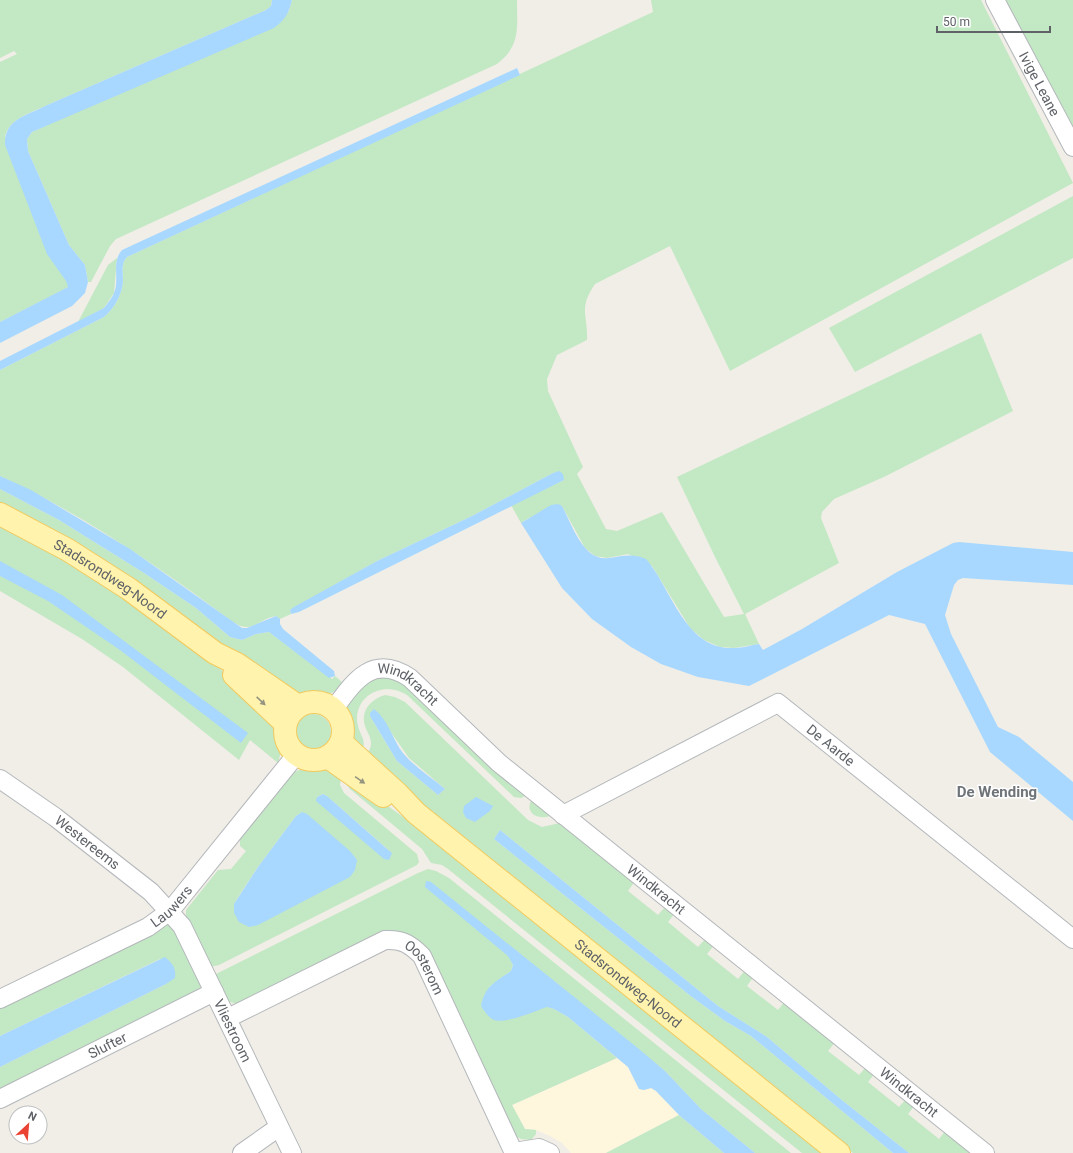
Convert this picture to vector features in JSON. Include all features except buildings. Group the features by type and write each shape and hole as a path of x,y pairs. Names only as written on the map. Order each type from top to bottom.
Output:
{"main road":[{"name":"Stadsrondweg-Noord","path":"0,514 68,550 129,589 215,653 237,664 298,706"},
{"name":"Stadsrondweg-Noord","path":"215,653 231,672 286,723"},
{"path":"310,702 323,703 334,709 341,719 344,731 335,750 318,761 307,760 296,755 288,746 285,735 286,723 290,714 298,706 310,702"},
{"name":"Stadsrondweg-Noord","path":"335,750 393,803 416,813 839,1153"}],"street":[{"name":"Ivige Leane","path":"995,0 1073,147"},
{"name":"Windkracht","path":"334,709 353,682 371,670 383,668 401,672 410,678 499,763 985,1153"},
{"name":"De Aarde","path":"563,815 778,703 1073,939"},
{"name":"Lauwers","path":"0,999 148,927 170,911 296,755"},
{"name":"Westereems","path":"0,779 55,816 151,892 170,911"},
{"name":"Vliestroom","path":"170,911 182,926 228,1018 292,1153"},
{"name":"Oosterom","path":"228,1018 385,940 398,939 411,944 422,956 514,1152 539,1148 550,1153"},
{"name":"Slufter","path":"0,1099 214,992"},
{"path":"242,1153 279,1127"}],"shaded area":[{"path":"617,1058 628,1067 639,1089 644,1090 651,1088 656,1091 679,1115 606,1153 571,1153 562,1143 550,1136 536,1130 525,1129 512,1105"}],"green space":[{"path":"0,0 272,0 271,6 266,10 32,112 21,117 11,125 5,136 69,287 0,322 0,62 17,54 14,51 0,58"},
{"path":"292,0 517,0 516,35 510,50 497,64 116,239 110,246 91,282 88,282 85,265 69,245 28,151 27,139 32,132 289,11"},
{"path":"651,0 981,0 1073,183 730,371 670,246 595,284 585,306 587,340 557,355 547,379 548,391 583,467 577,474 606,529 617,531 662,512 724,617 744,614 677,477 981,333 1013,411 886,476 834,499 822,512 821,518 839,563 745,614 759,644 734,648 720,647 704,640 690,628 652,566 628,554 607,558 595,556 585,548 562,506 529,518 521,523 511,505 564,480 559,472 553,473 472,516 377,561 290,610 291,614 280,619 276,616 250,627 240,626 233,622 177,581 91,525 31,491 0,476 0,370 104,317 113,307 119,296 123,284 123,264 127,257 653,12"},
{"path":"1005,0 1073,0 1073,132"},
{"path":"1073,196 1073,258 855,372 829,328"},
{"path":"117,258 114,293 104,308 78,322 108,265"},
{"path":"0,489 59,520 144,573 196,608 230,637 242,640 256,634 269,632 332,679 335,676 343,683 329,694 303,696 0,505"},
{"path":"0,523 91,575 188,643 231,678 276,729 281,751 278,763 250,740 239,760 123,667 82,639 0,591"},
{"path":"381,677 400,681 527,795 521,798 514,797 407,695 400,691 384,689 372,693 363,700 357,715 359,729 364,744 362,750 351,737 351,728 346,715 348,702 366,682"},
{"path":"385,695 395,697 405,702 528,820 542,827 560,823 635,881 628,891 658,915 666,906 675,913 668,922 698,947 706,938 715,944 707,954 738,979 746,969 754,976 747,986 778,1010 785,1001 836,1041 828,1051 859,1075 867,1066 875,1073 868,1082 899,1107 907,1098 915,1105 908,1114 939,1139 946,1130 970,1148 970,1153 909,1153 843,1101 767,1037 718,1006 500,830 494,839 692,997 725,1021 751,1036 893,1153 853,1153 448,830 364,757 369,751 371,743 364,721 365,711 375,699","holes":["376,711 409,758 445,789 438,795 397,761 370,716"]},
{"path":"316,714 326,719 330,725 330,739 326,745 320,749 310,750 300,745 296,739 295,729 300,719 306,715"},
{"path":"302,769 328,769 341,778 340,785 344,793 417,854 419,862 417,865 219,965 210,967 186,918 186,910 218,870 231,869 246,851 240,846 240,836 292,773","holes":["323,794 327,796 392,853 317,797","302,812 234,903 258,867 296,816"]},
{"path":"349,779 422,830 825,1153 802,1153 448,869 442,865 431,863 422,849 350,789 347,785"},
{"path":"532,799 553,815 548,817 538,817 534,815 530,809"},
{"path":"428,869 436,871 449,878 791,1153 755,1153 701,1109 665,1071 514,949 509,956 513,965 511,971 489,987 554,1009 568,1017 617,1058 512,1105 525,1129 536,1130 536,1134 531,1140 521,1139 514,1135 414,938 236,1004 228,1001 214,975"},
{"path":"171,922 201,985 200,990 0,1090 0,1067 166,984 160,959 0,1036 0,1006"},
{"path":"679,1115 724,1153 606,1153"}],"water":[{"path":"272,0 292,0 286,16 274,28 32,132 27,139 28,151 69,245 85,265 88,282 85,293 72,306 0,343 0,322 68,287 66,281 47,254 5,145 8,129 12,124 24,116 45,106 266,10 271,6"},
{"path":"517,68 520,75 127,257 123,264 123,284 119,296 113,307 104,317 0,370 0,361 104,308 111,299 116,288 116,265 122,250"},
{"path":"559,471 563,474 564,480 299,612 291,614 290,610 294,607 377,561 472,516"},
{"path":"0,476 31,490 130,549 242,628 247,628 276,616 280,619 280,624 283,629 334,671 335,676 329,678 269,632 256,634 242,640 230,637 196,608 144,573 59,520 0,489"},
{"path":"558,504 562,506 574,531 585,548 592,554 600,558 632,556 646,559 672,601 692,629 704,640 718,646 735,648 759,644 763,650 802,629 897,572 953,543 959,542 1073,552 1073,585 963,578 958,580 954,585 945,615 951,634 998,727 1019,737 1073,782 1073,821 990,752 925,624 889,615 749,686 698,677 661,664 631,647 592,619 562,588 521,523 551,505"},
{"path":"0,561 62,595 248,733 241,743 120,650 48,601 0,576"},
{"path":"374,709 386,723 404,755 445,789 438,795 397,761 370,716 370,713"},
{"path":"323,794 392,853 389,860 384,859 316,801 317,797"},
{"path":"476,797 493,806 490,811 475,822 466,818 463,812 464,806"},
{"path":"302,812 307,814 350,851 357,860 355,870 350,877 258,925 249,927 239,922 234,913 234,904 258,867 296,816"},
{"path":"500,830 718,1006 767,1037 843,1101 909,1153 893,1153 751,1036 725,1021 692,997 494,839"},
{"path":"426,881 431,882 639,1049 665,1071 701,1109 755,1153 724,1153 679,1115 656,1091 651,1088 644,1090 639,1089 628,1067 568,1017 554,1009 547,1007 499,1021 490,1017 481,1006 485,994 492,985 511,971 513,965 508,956 425,887"},
{"path":"165,957 173,966 175,971 175,978 166,984 0,1067 0,1036"}],"district":[{"name":"De Wending","path":"997,792"}]}
